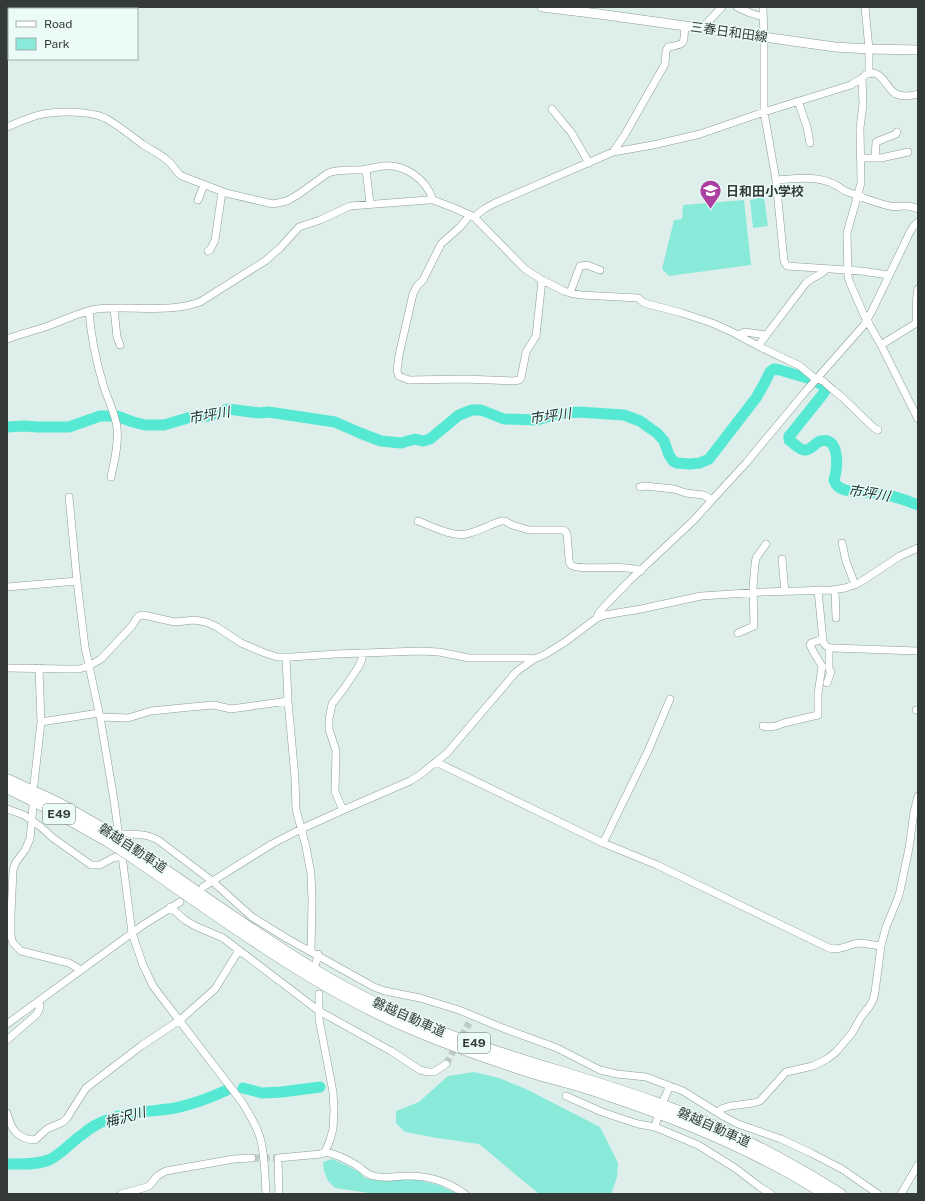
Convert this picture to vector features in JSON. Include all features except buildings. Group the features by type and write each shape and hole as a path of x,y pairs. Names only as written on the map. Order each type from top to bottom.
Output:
{"highway":[{"name":"磐越自動車道","path":"7,778 59,803 113,832 256,932 307,965 373,1001 420,1023 463,1040 540,1066 626,1092 693,1116 753,1144 841,1194"},
{"name":"磐越自動車道","path":"7,788 55,812 110,843 279,958 324,985 376,1013 464,1050 511,1066 608,1095 690,1125 782,1169 824,1194"}],"main road":[{"name":"三春日和田線","path":"542,7 836,47 918,50"}],"street":[{"path":"703,28 722,7"},
{"path":"737,7 763,17"},
{"path":"763,7 764,112 776,180 784,261 787,266 848,270 889,275"},
{"path":"865,7 869,49 869,74"},
{"path":"613,152 624,136 665,64 666,51 668,47 681,45 684,42 685,26"},
{"path":"542,280 536,336 526,352 521,378 519,380 409,380 399,376 397,371 398,355 413,294 417,286 423,280 441,244 472,216 495,203 613,152 653,145 700,134 851,85 865,75 873,73 879,75 895,94 906,96 918,94"},
{"path":"862,78 863,104 860,128 861,184 847,233 848,270 850,283 867,320 918,419"},
{"path":"798,101 807,127 810,143"},
{"path":"552,109 571,132 589,163"},
{"path":"7,127 35,116 42,115 76,112 95,115 104,118 121,128 142,144 169,161 179,174 222,192 268,204 276,204 287,201 328,173 338,170 366,169 383,166 392,166 410,172 421,180 433,200"},
{"path":"875,158 876,142 898,132"},
{"path":"860,158 875,158 908,152"},
{"path":"366,169 370,204"},
{"path":"776,180 813,178 839,186 845,191 858,196 891,206 903,205 918,208"},
{"path":"198,200 204,185"},
{"path":"208,251 215,240 222,192"},
{"path":"7,339 94,310 191,306 200,302 265,261 280,248 299,227 320,220 346,207 414,200 433,200 472,216 525,269 542,280 570,293 638,298 644,303 712,323 800,366 813,377 823,381 878,430"},
{"path":"597,618 598,614 603,608 694,520 746,463 864,325 910,232 918,222"},
{"path":"570,293 580,266 587,265 600,270"},
{"path":"758,346 806,283 824,272 826,269"},
{"path":"881,345 917,322 916,294 918,289"},
{"path":"114,309 117,337 120,345"},
{"path":"89,311 98,367 116,422 118,435 111,477"},
{"path":"738,335 745,332 766,335"},
{"path":"640,487 644,486 674,489 686,493 703,495 712,500"},
{"path":"69,497 85,647 100,715 114,800 113,832 122,856 132,933 143,965 153,986 242,1102 255,1125 261,1140 263,1152 266,1194"},
{"path":"418,521 459,535 466,534 501,521 505,521 512,525 529,530 562,530 567,534 569,559 572,565 589,568 632,568 641,571"},
{"path":"842,543 846,562 855,585"},
{"path":"738,633 754,626 753,593 756,560 766,544"},
{"path":"203,887 272,844 301,829 410,781 421,774 447,753 516,672 534,659 544,655 565,642 597,618 605,615 697,597 834,590 845,588 855,585 900,556 918,548"},
{"path":"782,559 785,592"},
{"path":"7,587 77,581"},
{"path":"818,590 824,645 829,648 918,651"},
{"path":"834,590 836,618"},
{"path":"7,668 79,669 89,666 101,659 132,626 137,618 144,615 170,621 194,620 206,622 217,627 241,643 277,657 420,651 439,652 469,658 534,659"},
{"path":"763,726 776,726 818,715 818,694 822,666 810,645 811,643 823,639"},
{"path":"827,684 831,672 829,669 829,648"},
{"path":"343,810 335,792 336,751 329,730 328,719 332,704 359,666 362,659 362,653"},
{"path":"286,657 296,809 311,874 314,953 316,963"},
{"path":"34,784 41,722 39,668"},
{"path":"603,843 648,751 670,699"},
{"path":"41,722 100,715 128,718 151,711 214,705 231,709 288,701"},
{"path":"436,762 603,843 657,865 829,948 839,949 852,944 861,943 881,946"},
{"path":"718,1112 730,1106 760,1101 786,1072 813,1066 833,1055 852,1033 873,1000 881,946 886,927 900,891 915,820 916,802 918,796"},
{"path":"33,806 30,839 25,850 16,862 13,870 9,908 13,943 21,951 69,963 81,970"},
{"path":"7,809 24,815 91,865 100,865 113,858 122,856"},
{"path":"113,832 150,836 158,840 212,881 252,917 355,977 385,991 420,998 459,1010 557,1048 600,1070 618,1074 646,1077 683,1091 738,1124 781,1139 842,1169 878,1194"},
{"path":"7,1024 132,933 170,907 180,902"},
{"path":"170,907 185,920 195,926 223,938 319,1011 392,1051 420,1070 434,1072 446,1064"},
{"path":"7,1113 13,1130 28,1139 35,1140 47,1129 63,1122 86,1088 141,1046 180,1020 215,989 239,950"},
{"path":"319,994 319,1019 333,1092 334,1110 333,1129 325,1152"},
{"path":"7,1040 37,1014 40,1007 39,1001"},
{"path":"469,1023 472,1015"},
{"path":"664,1099 670,1086"},
{"path":"566,1096 602,1112 638,1124 655,1126 698,1145 735,1168 771,1194"},
{"path":"655,1126 657,1119"},
{"path":"279,1194 278,1158 319,1155 325,1152 334,1154 358,1165 365,1172 373,1176 409,1176 428,1178 450,1184 465,1194"},
{"path":"121,1194 150,1186 157,1176 166,1171 252,1158"},
{"path":"900,1194 918,1166"}],"green space":[{"path":"764,197 768,226 753,228 750,200"},
{"path":"744,200 751,265 669,276 662,269 674,220 682,219 683,205"},
{"path":"474,1072 499,1078 526,1089 600,1127 618,1163 617,1177 611,1194 539,1194 479,1144 405,1132 396,1123 396,1111 419,1102 448,1076"},
{"path":"332,1159 359,1172 365,1178 375,1180 418,1180 438,1185 458,1194 376,1194 335,1188 328,1181 324,1171 323,1162"}],"waterway":[{"name":"市坪川","path":"7,427 69,427 100,416 117,416 145,425 164,425 191,417 208,416 228,409 259,413 268,412 335,422 381,441 401,443 415,439 423,441 430,439 459,415 472,410 481,410 504,419 537,420 557,414 578,412 624,415 640,421 657,433 664,441 673,461 677,463 690,464 700,463 709,459 756,398 770,372 774,369 814,380 827,388 789,436 789,440 803,450 810,449 821,441 832,443 835,448 837,462 834,480 836,484 843,489 848,491 887,495 918,505"},
{"name":"梅沢川","path":"243,1088 262,1093 320,1087"},
{"name":"梅沢川","path":"7,1164 34,1163 49,1160 58,1155 91,1128 115,1117 182,1106 214,1096 227,1090"}],"tunnel":[{"path":"446,1064 469,1023"},
{"path":"252,1158 278,1158"}],"place":[{"name":"日和田小学校","path":"711,210"}]}
